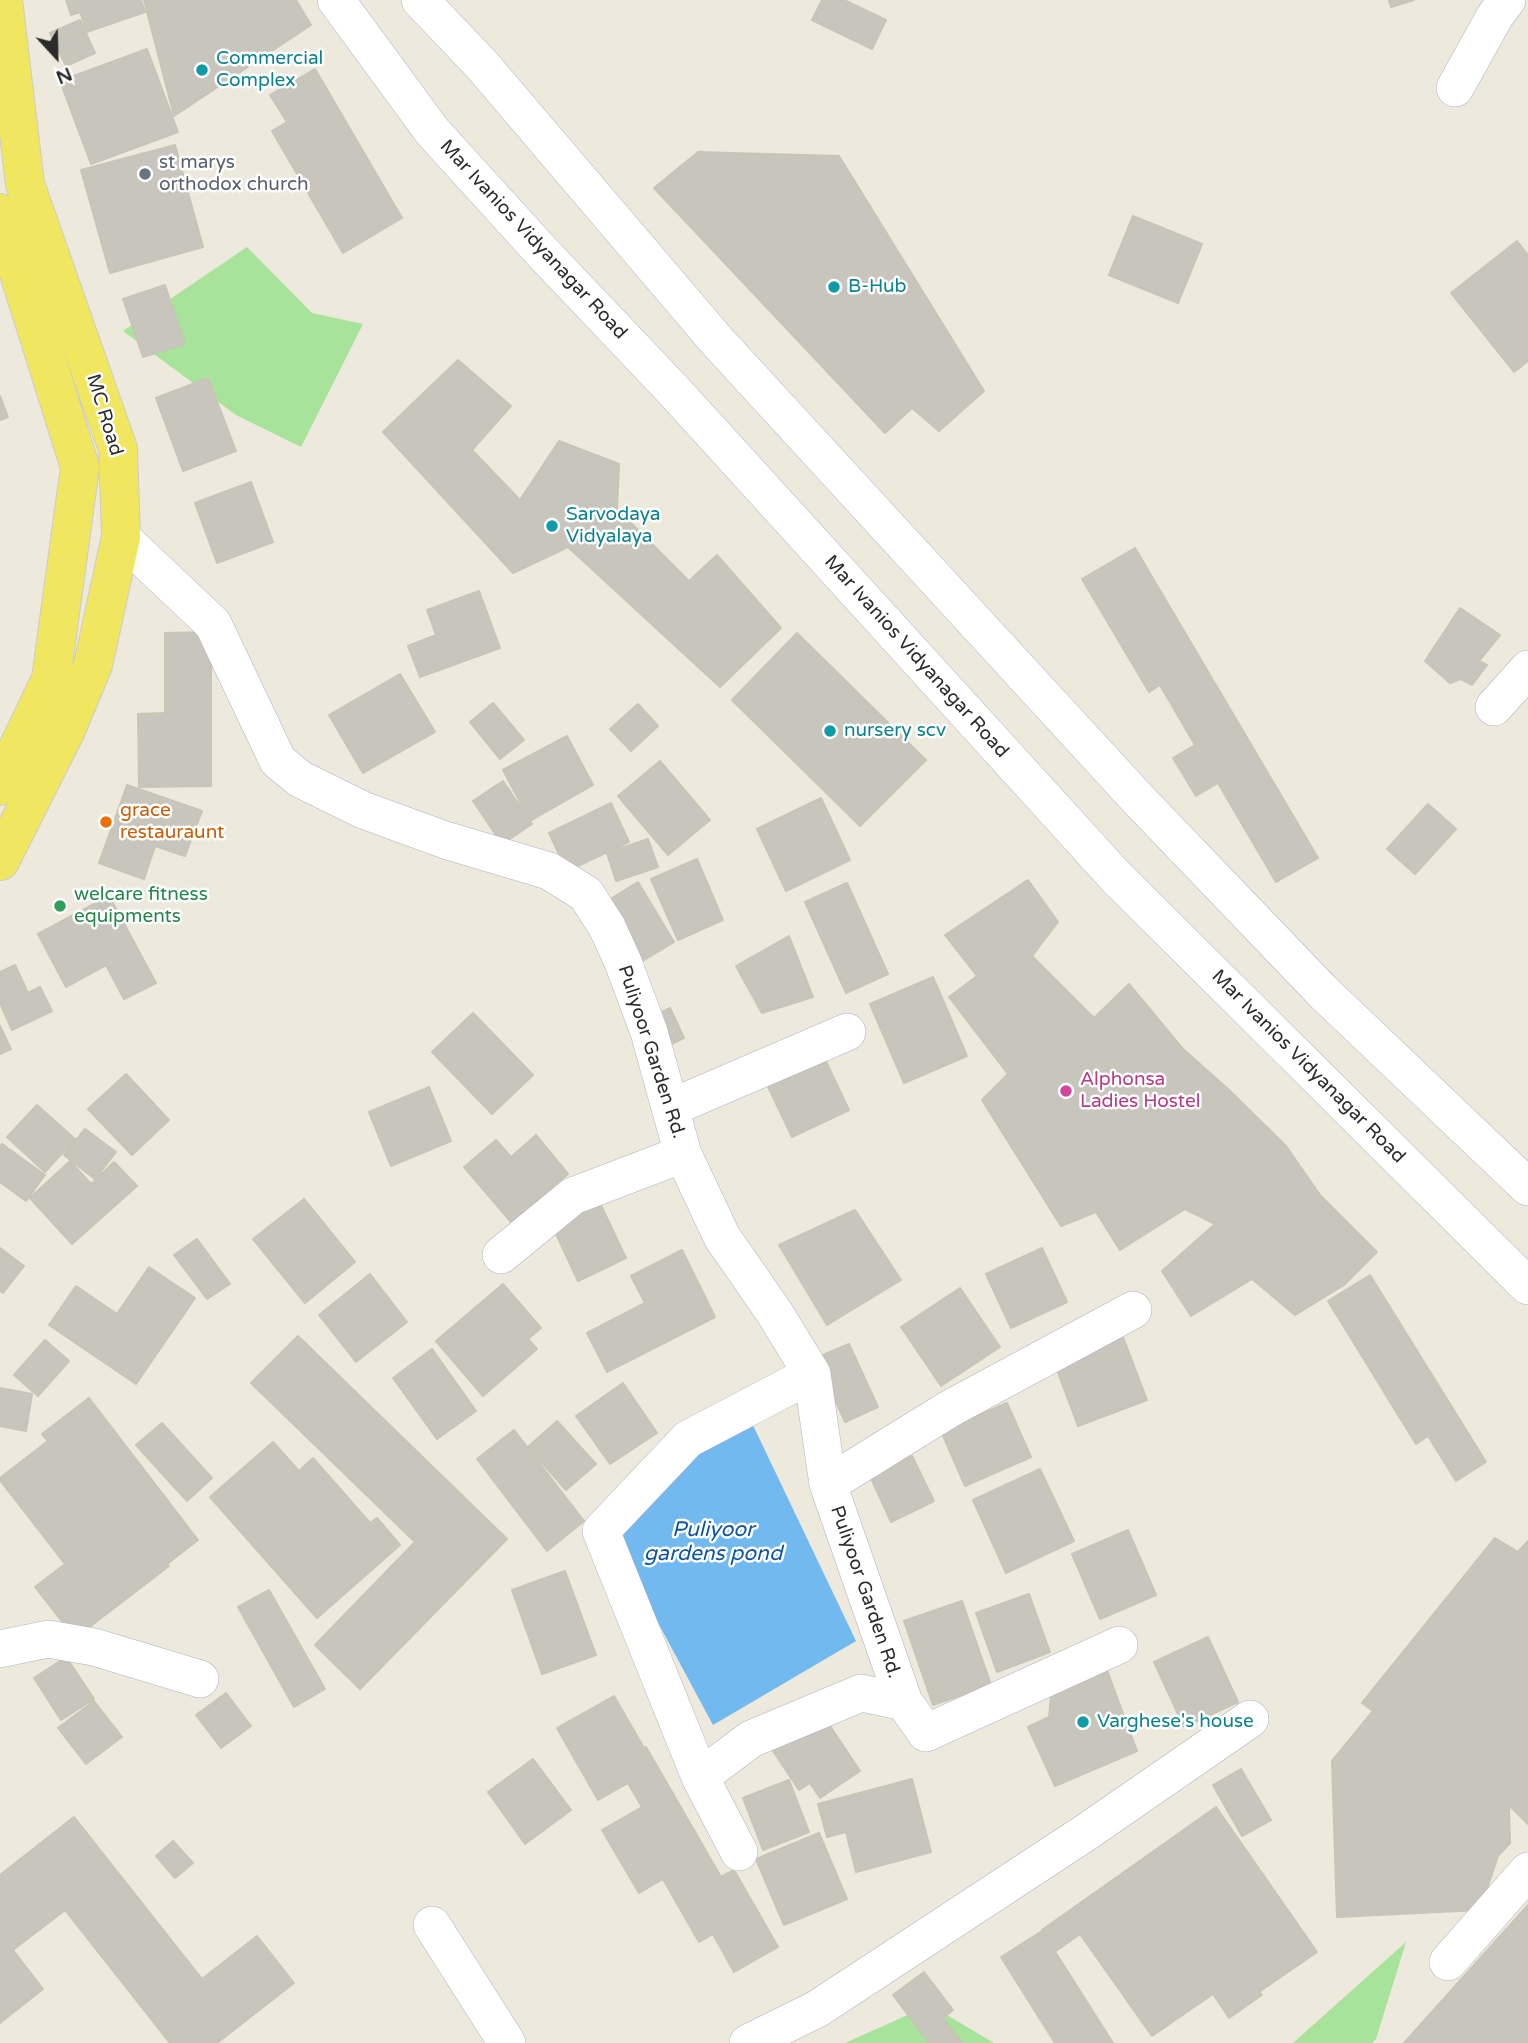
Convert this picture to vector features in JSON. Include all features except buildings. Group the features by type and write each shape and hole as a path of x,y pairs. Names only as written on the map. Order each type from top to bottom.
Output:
{"main road":[{"name":"MC Road","path":"0,861 65,732 93,665 121,537 118,449 25,184 4,0"},
{"name":"MC Road","path":"0,213 80,467 51,680 0,786"}],"street":[{"name":"Mar Ivanios Vidyanagar Road","path":"336,0 432,131 674,391 1117,878 1528,1286"},
{"path":"420,0 482,65 717,341 1136,797 1323,992 1528,1187"},
{"path":"1455,89 1495,16 1507,0"},
{"name":"Puliyoor Garden Rd.","path":"121,537 213,624 278,761 300,779 363,810 445,840 549,871 586,894 607,927 623,962 649,1031 683,1154 722,1237 774,1312 812,1374 828,1484 904,1702 926,1733 1119,1644"},
{"path":"1494,707 1528,669"},
{"path":"670,1108 847,1032"},
{"path":"501,1255 573,1196 683,1154"},
{"path":"828,1484 951,1408 1132,1310"},
{"path":"739,1852 700,1777 601,1531 688,1439 812,1374"},
{"path":"0,1649 48,1639 94,1647 200,1679"},
{"path":"700,1777 751,1739 861,1693 904,1702"},
{"path":"748,2043 817,2009 1085,1833 1251,1719"},
{"path":"1448,1962 1528,1871"},
{"path":"432,1926 508,2043"}],"green space":[{"path":"247,247 312,313 363,324 301,447 236,415 123,331"},
{"path":"1406,1942 1376,2039 1372,2043 1293,2043"},
{"path":"930,2005 994,2043 845,2043"}],"water":[{"name":"Puliyoor gardens pond","path":"750,1419 856,1641 713,1725 597,1509"}],"place":[{"name":"Commercial Complex","path":"202,70"},
{"name":"st marys orthodox church","path":"145,174"},
{"name":"B-Hub","path":"834,287"},
{"name":"Sarvodaya Vidyalaya","path":"552,526"},
{"name":"nursery scv","path":"830,731"},
{"name":"grace restauraunt","path":"106,822"},
{"name":"welcare fitness equipments","path":"60,906"},
{"name":"Alphonsa Ladies Hostel","path":"1066,1091"},
{"name":"Varghese's house","path":"1083,1722"}]}
